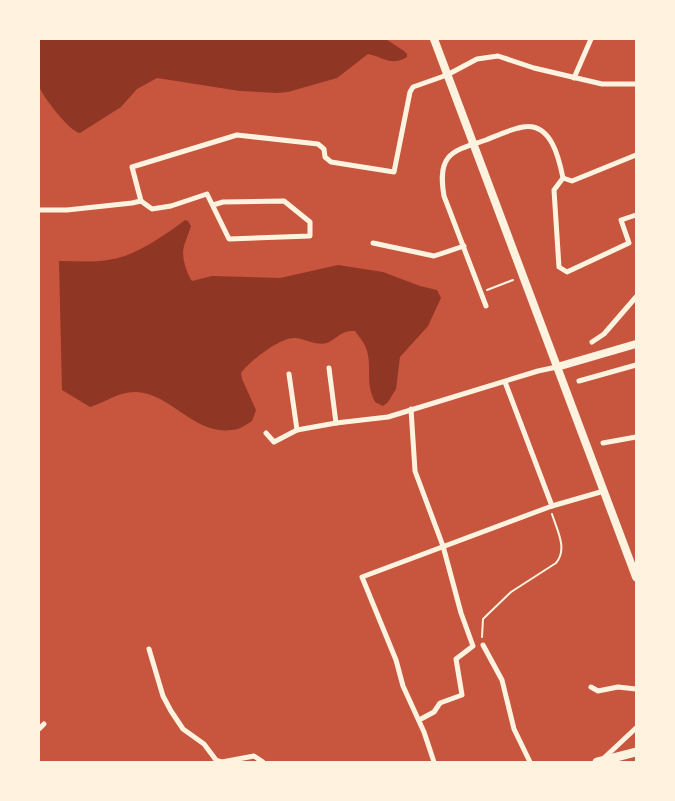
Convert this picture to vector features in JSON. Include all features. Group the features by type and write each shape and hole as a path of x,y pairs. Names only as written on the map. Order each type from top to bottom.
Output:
{"main road":[{"path":"599,762 636,752"}],"street":[{"path":"434,39 636,577"},
{"path":"574,78 590,39"},
{"path":"213,205 223,202 284,201 310,222 310,236 229,239 207,194 171,206 152,209 141,200 132,167 237,135 318,144 324,149 325,157 331,162 394,172 410,92 413,87 447,75 477,59 498,56 534,68 602,84 636,84"},
{"path":"486,306 444,196 443,168 448,158 474,144 522,127 532,126 542,130 550,138 563,178"},
{"path":"563,178 572,181 636,155"},
{"path":"563,178 554,190 559,267 567,272 629,242 621,220 636,215"},
{"path":"39,210 67,210 132,203 141,200"},
{"path":"373,242 434,256 464,246"},
{"path":"592,342 604,334 636,298"},
{"path":"266,433 274,442 297,430 388,417 538,371 636,344"},
{"path":"579,381 636,365"},
{"path":"329,368 336,423"},
{"path":"289,374 297,430"},
{"path":"505,382 551,507"},
{"path":"411,410 415,471 443,546 461,613 473,646 456,659 462,695 440,703 434,712 419,720"},
{"path":"603,443 636,437"},
{"path":"434,762 362,576 551,507 604,491"},
{"path":"483,645 502,680 514,729 530,762"},
{"path":"149,649 163,696 183,729 204,744 216,760 222,762 254,756 263,762"},
{"path":"591,687 598,692 618,687 636,689"},
{"path":"39,729 44,724"},
{"path":"599,762 636,728"}],"path":[{"path":"481,293 523,277"},
{"path":"483,645 483,619 512,592 556,563 561,557 562,542 551,507"}],"shaded area":[{"path":"39,39 386,39 404,51 407,57 392,61 368,54 337,78 288,92 277,93 240,91 157,78 137,89 121,107 80,133 70,127 57,113 41,91 38,82"},
{"path":"185,220 191,226 183,250 184,259 186,269 192,281 212,276 280,278 338,265 383,272 420,286 437,290 441,298 428,326 400,357 396,389 388,402 383,406 375,402 369,382 367,351 364,343 355,331 343,333 323,344 290,338 274,345 258,356 241,373 256,410 252,421 234,430 218,430 194,421 161,399 149,394 137,392 124,393 90,407 62,390 59,261 86,262 122,257 150,244"}]}
